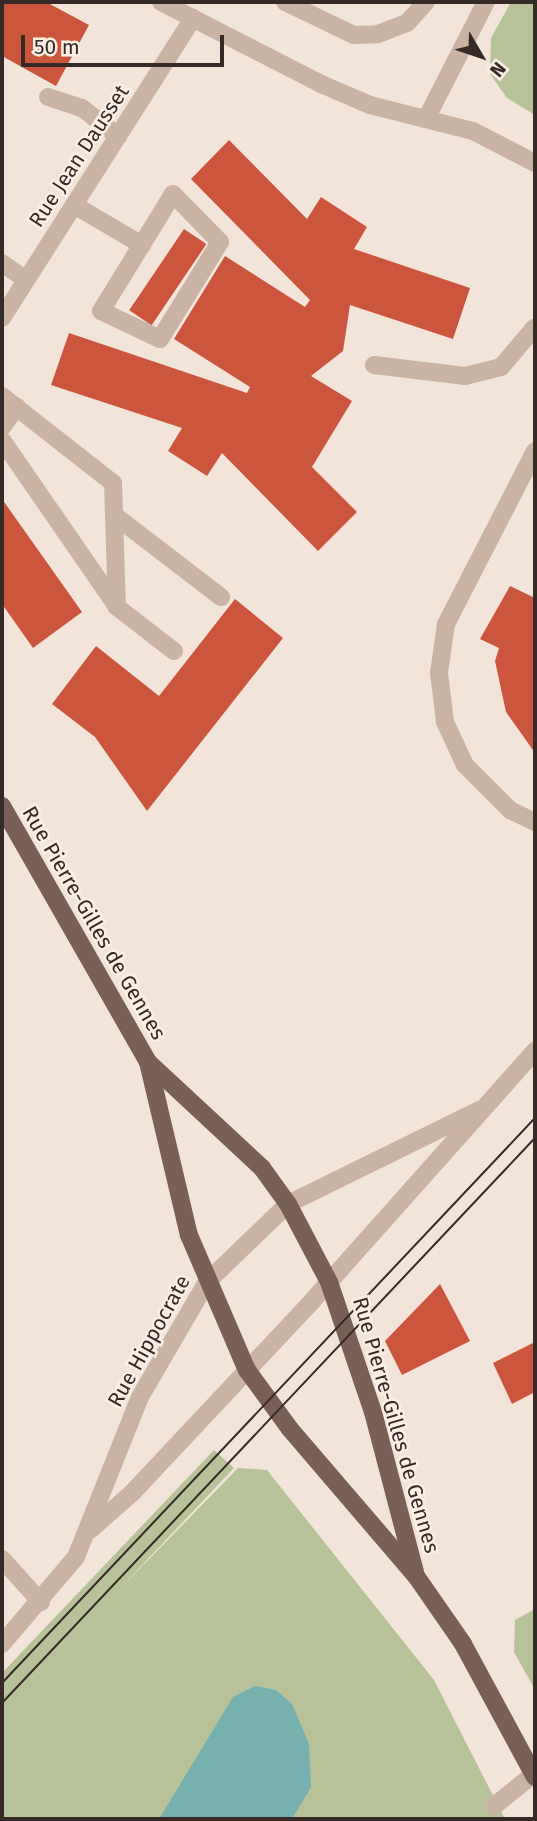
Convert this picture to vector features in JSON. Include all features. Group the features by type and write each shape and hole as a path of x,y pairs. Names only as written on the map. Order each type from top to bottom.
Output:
{"main road":[{"name":"Rue Pierre-Gilles de Gennes","path":"2,806 148,1062 190,1235 207,1282 247,1370 290,1430 416,1576 463,1644 534,1776"},
{"name":"Rue Pierre-Gilles de Gennes","path":"148,1062 262,1168 288,1204 329,1282 370,1400 416,1576"}],"street":[{"path":"161,2 321,84 370,105 473,131 535,163"},
{"path":"285,2 323,23 366,34 407,23 426,2"},
{"path":"426,119 486,2"},
{"name":"Rue Jean Dausset","path":"2,318 193,18"},
{"path":"48,97 82,108 118,136"},
{"path":"173,194 220,242 160,340 102,311 142,245 173,194"},
{"path":"74,205 142,245"},
{"path":"2,263 26,280"},
{"path":"374,365 465,376 500,368 535,327"},
{"path":"2,396 113,483 117,607"},
{"path":"2,427 17,407"},
{"path":"2,440 117,607 174,651"},
{"path":"535,450 446,624 439,673 445,722 465,765 510,810 535,822"},
{"path":"114,515 220,597"},
{"name":"Rue Hippocrate","path":"90,1530 132,1493 329,1282 479,1110 535,1051"},
{"name":"Rue Hippocrate","path":"2,1644 41,1602 76,1557 90,1530 112,1460 140,1397 207,1282 288,1204 479,1110"},
{"path":"2,1559 41,1602"},
{"path":"494,1806 534,1776"}],"green space":[{"path":"511,2 535,2 535,115 507,98 490,74 491,38"},
{"path":"214,1450 234,1468 113,1596 238,1468 267,1470 434,1680 505,1819 2,1819 2,1673"},
{"path":"535,1609 535,1690 514,1652 515,1620"}],"water":[{"path":"255,1686 276,1690 292,1704 309,1744 311,1787 292,1819 159,1819 233,1697"}],"building":[{"path":"2,2 46,2 89,25 56,86 2,56"},
{"path":"229,140 307,219 321,197 367,227 354,249 470,288 453,339 350,305 343,351 311,376 352,401 312,467 357,512 318,551 222,453 207,476 168,451 182,428 51,385 69,333 247,393 250,387 174,339 225,256 305,307 310,300 191,179"},
{"path":"184,229 206,244 152,325 129,310"},
{"path":"2,499 82,612 33,648 2,604"},
{"path":"510,586 535,598 535,753 506,712 495,661 499,648 480,639"},
{"path":"235,599 283,638 147,811 95,737 52,704 96,646 159,696"},
{"path":"440,1284 470,1341 402,1375 385,1341"},
{"path":"535,1342 535,1392 512,1404 493,1363"}],"tram line":[{"path":"2,1683 535,1118"},
{"path":"2,1703 535,1138"}]}
